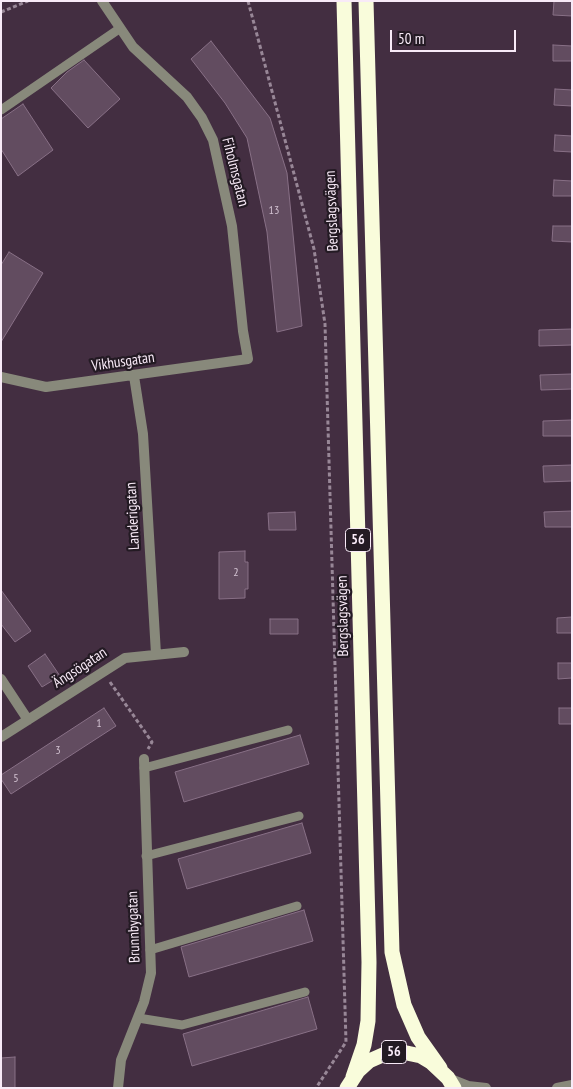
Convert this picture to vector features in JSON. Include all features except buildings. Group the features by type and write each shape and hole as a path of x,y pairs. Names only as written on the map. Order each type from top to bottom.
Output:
{"highway":[{"name":"Bergslagsvägen","path":"344,1 369,962 368,1021 364,1045 348,1085"},
{"name":"56","path":"366,1 392,952 404,1005 418,1037 447,1078"},
{"name":"56","path":"348,1085 369,1061 394,1052 421,1056 447,1078"}],"street":[{"name":"Fiholmsgatan","path":"102,1 119,29 133,47 187,97 202,118 213,140 232,226 243,331 248,359"},
{"name":"Vikhusgatan","path":"1,377 46,387 248,359"},
{"name":"Landerigatan","path":"134,376 143,434 156,654"},
{"name":"Ängsögatan","path":"1,737 125,658 184,652"},
{"path":"1,679 28,720"},
{"name":"Brunnbygatan","path":"118,1088 121,1060 138,1018 151,973 144,763"},
{"path":"447,1078 468,1086 486,1088"},
{"path":"558,1088 572,1085"}],"lane":[{"path":"1,110 119,29"},
{"path":"144,763 288,730"},
{"path":"146,856 298,816"},
{"path":"150,950 297,906"},
{"path":"138,1018 182,1025 305,992"}],"path":[{"path":"1,12 28,1"},
{"path":"249,2 314,250 325,324 346,1042 316,1088"},
{"path":"103,671 152,742 144,763"}]}
